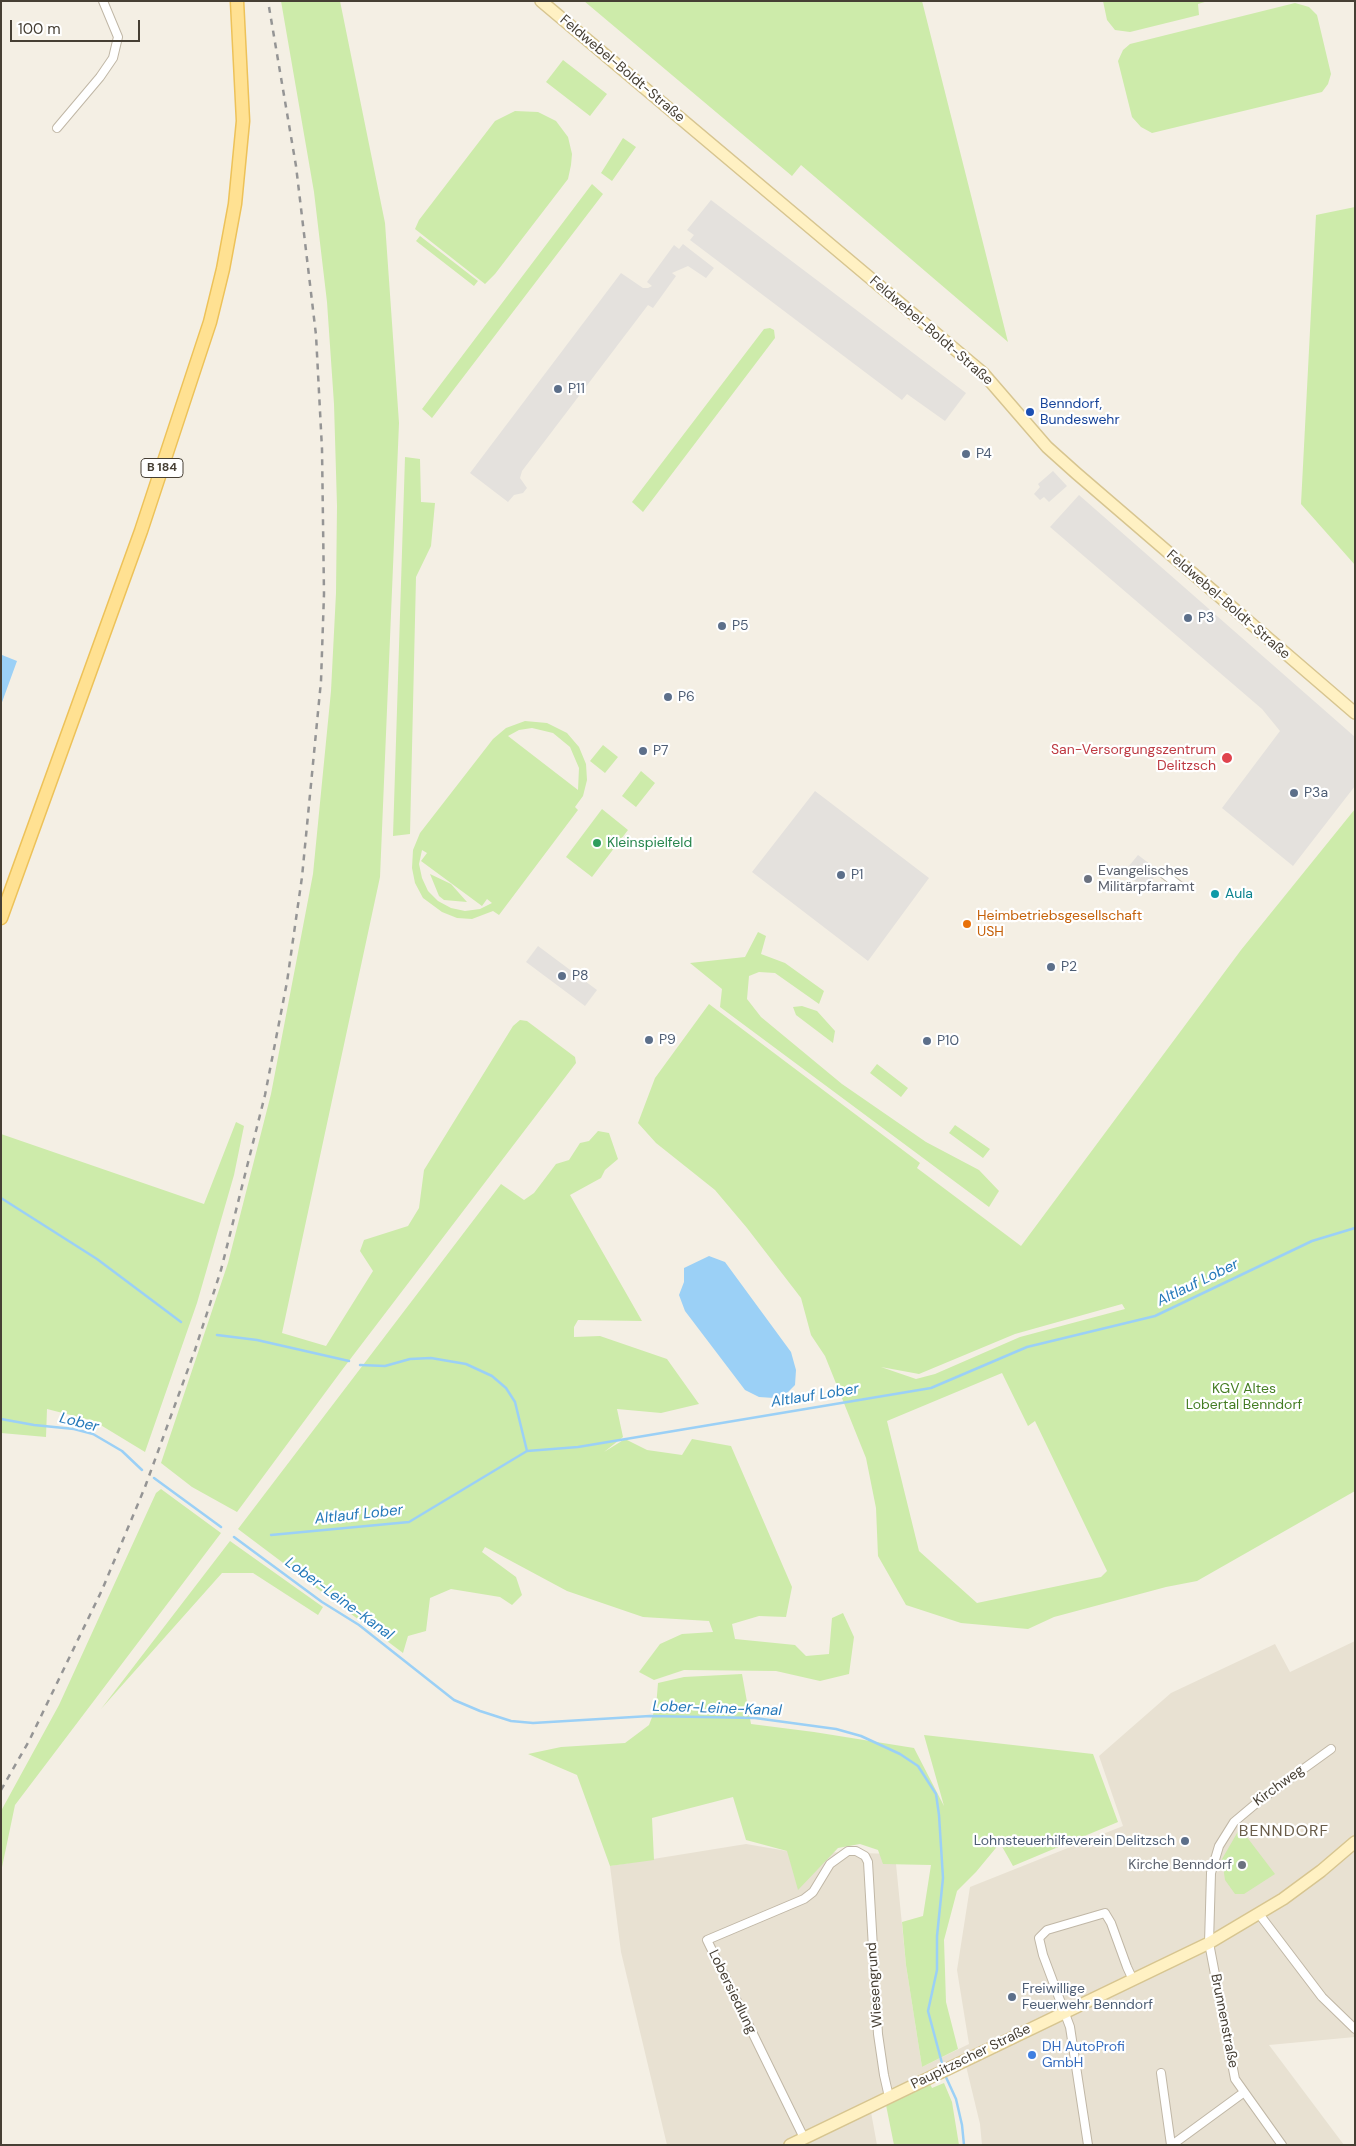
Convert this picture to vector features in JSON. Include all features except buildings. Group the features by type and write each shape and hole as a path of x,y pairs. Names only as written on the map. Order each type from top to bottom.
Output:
{"main road":[{"name":"B 184","path":"1,918 141,531 212,313 223,269 235,204 243,121 237,1"}],"street":[{"name":"Feldwebel-Boldt-Straße","path":"541,1 983,373 1047,447 1355,713"},
{"path":"57,128 100,77 113,58 118,37 104,2"},
{"path":"1164,874 1182,887"},
{"name":"Kirchweg","path":"1209,1943 1211,1873 1219,1846 1225,1836 1245,1812 1331,1749"},
{"name":"Paupitzscher Straße","path":"790,2145 1209,1943 1259,1914 1321,1871 1355,1842"},
{"name":"Lobersiedlung","path":"804,2138 707,1940 804,1899 813,1892 830,1864 848,1851 856,1851 865,1856 868,1862 869,1873"},
{"name":"Wiesengrund","path":"869,1873 878,2034 889,2096"},
{"path":"1088,2145 1070,2027 1039,1944 1042,1934 1047,1930 1105,1913 1111,1923 1133,1980"},
{"path":"1259,1914 1322,1997 1355,2029"},
{"name":"Brunnenstraße","path":"1209,1943 1235,2079 1243,2093 1282,2145"},
{"path":"1160,2073 1171,2145 1243,2093"}],"shaded area":[{"path":"711,200 966,393 945,421 907,394 902,400 690,240 694,235 687,230"},
{"name":"P11","path":"683,244 714,268 706,278 688,266 672,273 676,276 653,308 648,305 522,471 520,478 527,488 523,493 514,495 508,502 470,473 621,273 643,288 648,288 652,286 647,282 674,245 679,249"},
{"path":"1053,471 1067,486 1049,502 1044,497 1040,500 1034,494 1040,487 1038,484"},
{"name":"P3","path":"1079,495 1355,737 1355,786 1293,866 1222,808 1280,731 1262,709 1050,527"},
{"name":"P1","path":"815,791 929,878 868,961 752,872"},
{"path":"1138,855 1159,871 1145,889 1124,872"},
{"name":"P8","path":"538,946 597,990 585,1006 526,962"},
{"path":"1355,1641 1355,2037 1269,2045 1344,2145 982,2145 980,2124 966,2066 871,2112 877,2145 667,2145 621,1952 610,1866 746,1844 787,1851 895,1854 906,1965 922,2067 969,2044 957,1970 970,1887 1123,1826 1099,1756 1171,1693 1275,1644 1290,1672"}],"green space":[{"path":"281,1 340,1 385,223 399,423 380,877 282,1333 326,1346 373,1271 360,1251 364,1240 408,1226 419,1208 424,1170 513,1026 520,1020 527,1021 575,1057 576,1063 342,1370 237,1512 192,1487 161,1463 228,1263 271,1094 313,874 331,691 336,593 337,506 334,404 327,302 314,192"},
{"path":"584,1 922,1 1008,342 801,165 792,176"},
{"path":"1103,1 1208,1 1198,4 1199,15 1130,32 1115,30 1107,20"},
{"path":"1295,3 1309,7 1317,15 1331,74 1328,84 1322,92 1152,133 1141,127 1132,117 1118,61 1123,50 1130,44"},
{"path":"563,60 607,94 590,116 546,82"},
{"path":"515,111 538,112 556,121 568,137 572,154 571,165 568,179 495,274 485,284 415,229 419,220 495,121"},
{"path":"623,138 636,147 612,181 601,173"},
{"path":"592,184 603,194 432,418 422,409"},
{"path":"1355,207 1355,565 1301,504 1316,215"},
{"path":"420,236 478,281 474,286 416,241"},
{"path":"770,328 774,330 775,338 643,512 632,502 764,329"},
{"path":"405,457 420,459 421,502 435,503 431,546 416,577 410,834 393,836"},
{"path":"525,721 547,723 567,733 579,747 586,764 587,780 583,796 575,807 578,810 499,915 493,911 472,919 457,918 442,912 423,898 415,883 412,868 413,850 420,833 493,739 506,728","holes":["532,728 553,733 570,747 579,768 578,790 508,736 519,730","422,850 427,853 421,861 482,906 487,899 492,903 480,909 465,911 451,908 438,901 428,891 422,878 419,864"]},
{"path":"603,745 618,757 605,773 590,761"},
{"path":"641,771 655,783 636,807 622,796"},
{"name":"Kleinspielfeld","path":"602,809 628,830 592,877 566,857"},
{"name":"KGV Altes Lobertal Benndorf","path":"1355,809 1355,1491 1197,1581 1166,1587 1054,1617 1028,1629 961,1623 906,1605 878,1556 876,1508 866,1458 825,1356 811,1335 801,1298 715,1190 656,1143 638,1123 655,1078 709,1004 920,1163 917,1168 1021,1246 1241,950","holes":["1122,1304 1125,1309 1020,1337 935,1374 916,1379 881,1367 919,1374 1015,1334","1002,1373 1028,1426 1035,1421 1107,1571 1101,1577 977,1603 919,1551 887,1421"]},
{"path":"430,874 451,884 467,902 444,900 439,896"},
{"path":"758,932 766,936 761,954 785,963 824,991 819,1004 775,973 759,972 749,976 747,999 761,1017 842,1084 926,1142 979,1170 999,1191 989,1207 720,1007 722,989 690,963 745,957"},
{"path":"802,1006 817,1011 835,1031 833,1043 796,1015 793,1007"},
{"path":"877,1064 908,1088 901,1097 870,1073"},
{"path":"236,1122 244,1126 234,1175 197,1303 145,1452 94,1421 47,1409 46,1437 1,1433 1,1134 204,1204"},
{"path":"955,1125 990,1149 983,1158 949,1133"},
{"path":"598,1131 609,1133 618,1159 605,1170 601,1178 570,1195 642,1321 578,1320 574,1327 574,1337 600,1336 667,1359 699,1404 661,1413 617,1409 623,1437 604,1452 625,1439 647,1450 682,1455 692,1439 731,1446 792,1587 786,1617 759,1616 732,1624 735,1639 795,1645 806,1656 829,1654 832,1618 843,1613 854,1637 849,1674 820,1681 776,1671 684,1670 654,1680 639,1672 660,1644 682,1634 713,1632 709,1621 643,1617 567,1591 485,1547 482,1552 516,1577 522,1595 512,1605 500,1597 451,1589 430,1598 426,1631 408,1636 403,1653 238,1529 501,1184 524,1200 534,1193 556,1164 569,1160 580,1143 589,1141"},
{"path":"161,1489 221,1533 15,1805 1,1872 1,1811 59,1705 156,1493"},
{"path":"230,1541 323,1607 318,1615 253,1573 222,1573 101,1709"},
{"path":"742,1674 751,1724 914,1748 944,1806 924,1735 1093,1754 1118,1822 1013,1866 1000,1843 957,1891 944,1940 946,2002 958,2049 922,2067 906,1965 902,1922 923,1916 931,1865 883,1864 878,1850 860,1844 838,1848 798,1890 787,1851 746,1840 733,1797 652,1818 654,1860 610,1866 577,1775 528,1754 561,1747 625,1743 649,1725 656,1707 658,1683 684,1677"},
{"path":"1240,1828 1275,1874 1244,1894 1235,1894 1225,1880 1222,1859"},
{"path":"944,2083 952,2102 959,2145 894,2145 886,2105 930,2084 932,2088"}],"water":[{"path":"1,656 17,661 1,705"},
{"path":"709,1256 725,1262 791,1352 796,1370 795,1385 786,1394 774,1398 759,1397 745,1390 685,1311 679,1295 684,1282 684,1268"}],"waterway":[{"path":"1,1198 97,1259 181,1322"},
{"name":"Altlauf Lober","path":"271,1535 409,1522 527,1451 578,1447 931,1388 1027,1347 1155,1316 1312,1241 1355,1228"},
{"path":"217,1335 257,1340 349,1361"},
{"path":"360,1365 385,1366 410,1359 431,1358 466,1364 492,1376 506,1388 515,1402 527,1451"},
{"name":"Lober","path":"1,1419 74,1429 93,1434 122,1451 142,1470"},
{"name":"Lober","path":"154,1478 221,1527"},
{"name":"Lober-Leine-Kanal","path":"234,1537 322,1602 359,1625 454,1700 480,1711 511,1721 533,1723 650,1716 755,1718 836,1729 861,1736 900,1754 918,1766 936,1794 939,1815 943,1878 937,1936 937,1970 928,2011 943,2067"},
{"name":"Lober-Leine-Kanal","path":"945,2075 956,2099 964,2145"}],"railway":[{"path":"1,1790 29,1741 102,1590 145,1487 195,1350 221,1270 265,1095 287,982 302,877 321,681 324,594 322,449 316,335 296,166 268,1"}],"place":[{"name":"P11","path":"558,389"},
{"name":"Benndorf, Bundeswehr","path":"1030,412"},
{"name":"P4","path":"966,454"},
{"name":"P3","path":"1188,618"},
{"name":"P5","path":"722,626"},
{"name":"P6","path":"668,697"},
{"name":"P7","path":"643,751"},
{"name":"San-Versorgungszentrum Delitzsch","path":"1227,758"},
{"name":"P3a","path":"1294,793"},
{"name":"Kleinspielfeld","path":"597,843"},
{"name":"P1","path":"841,875"},
{"name":"Evangelisches Militärpfarramt","path":"1088,879"},
{"name":"Aula","path":"1215,894"},
{"name":"Heimbetriebsgesellschaft USH","path":"967,924"},
{"name":"P2","path":"1051,967"},
{"name":"P8","path":"562,976"},
{"name":"P9","path":"649,1040"},
{"name":"P10","path":"927,1041"},
{"name":"Lohnsteuerhilfeverein Delitzsch","path":"1185,1841"},
{"name":"Kirche Benndorf","path":"1242,1865"},
{"name":"Freiwillige Feuerwehr Benndorf","path":"1012,1997"},
{"name":"DH AutoProfi GmbH","path":"1032,2055"}],"district":[{"name":"BENNDORF","path":"1284,1832"}]}
